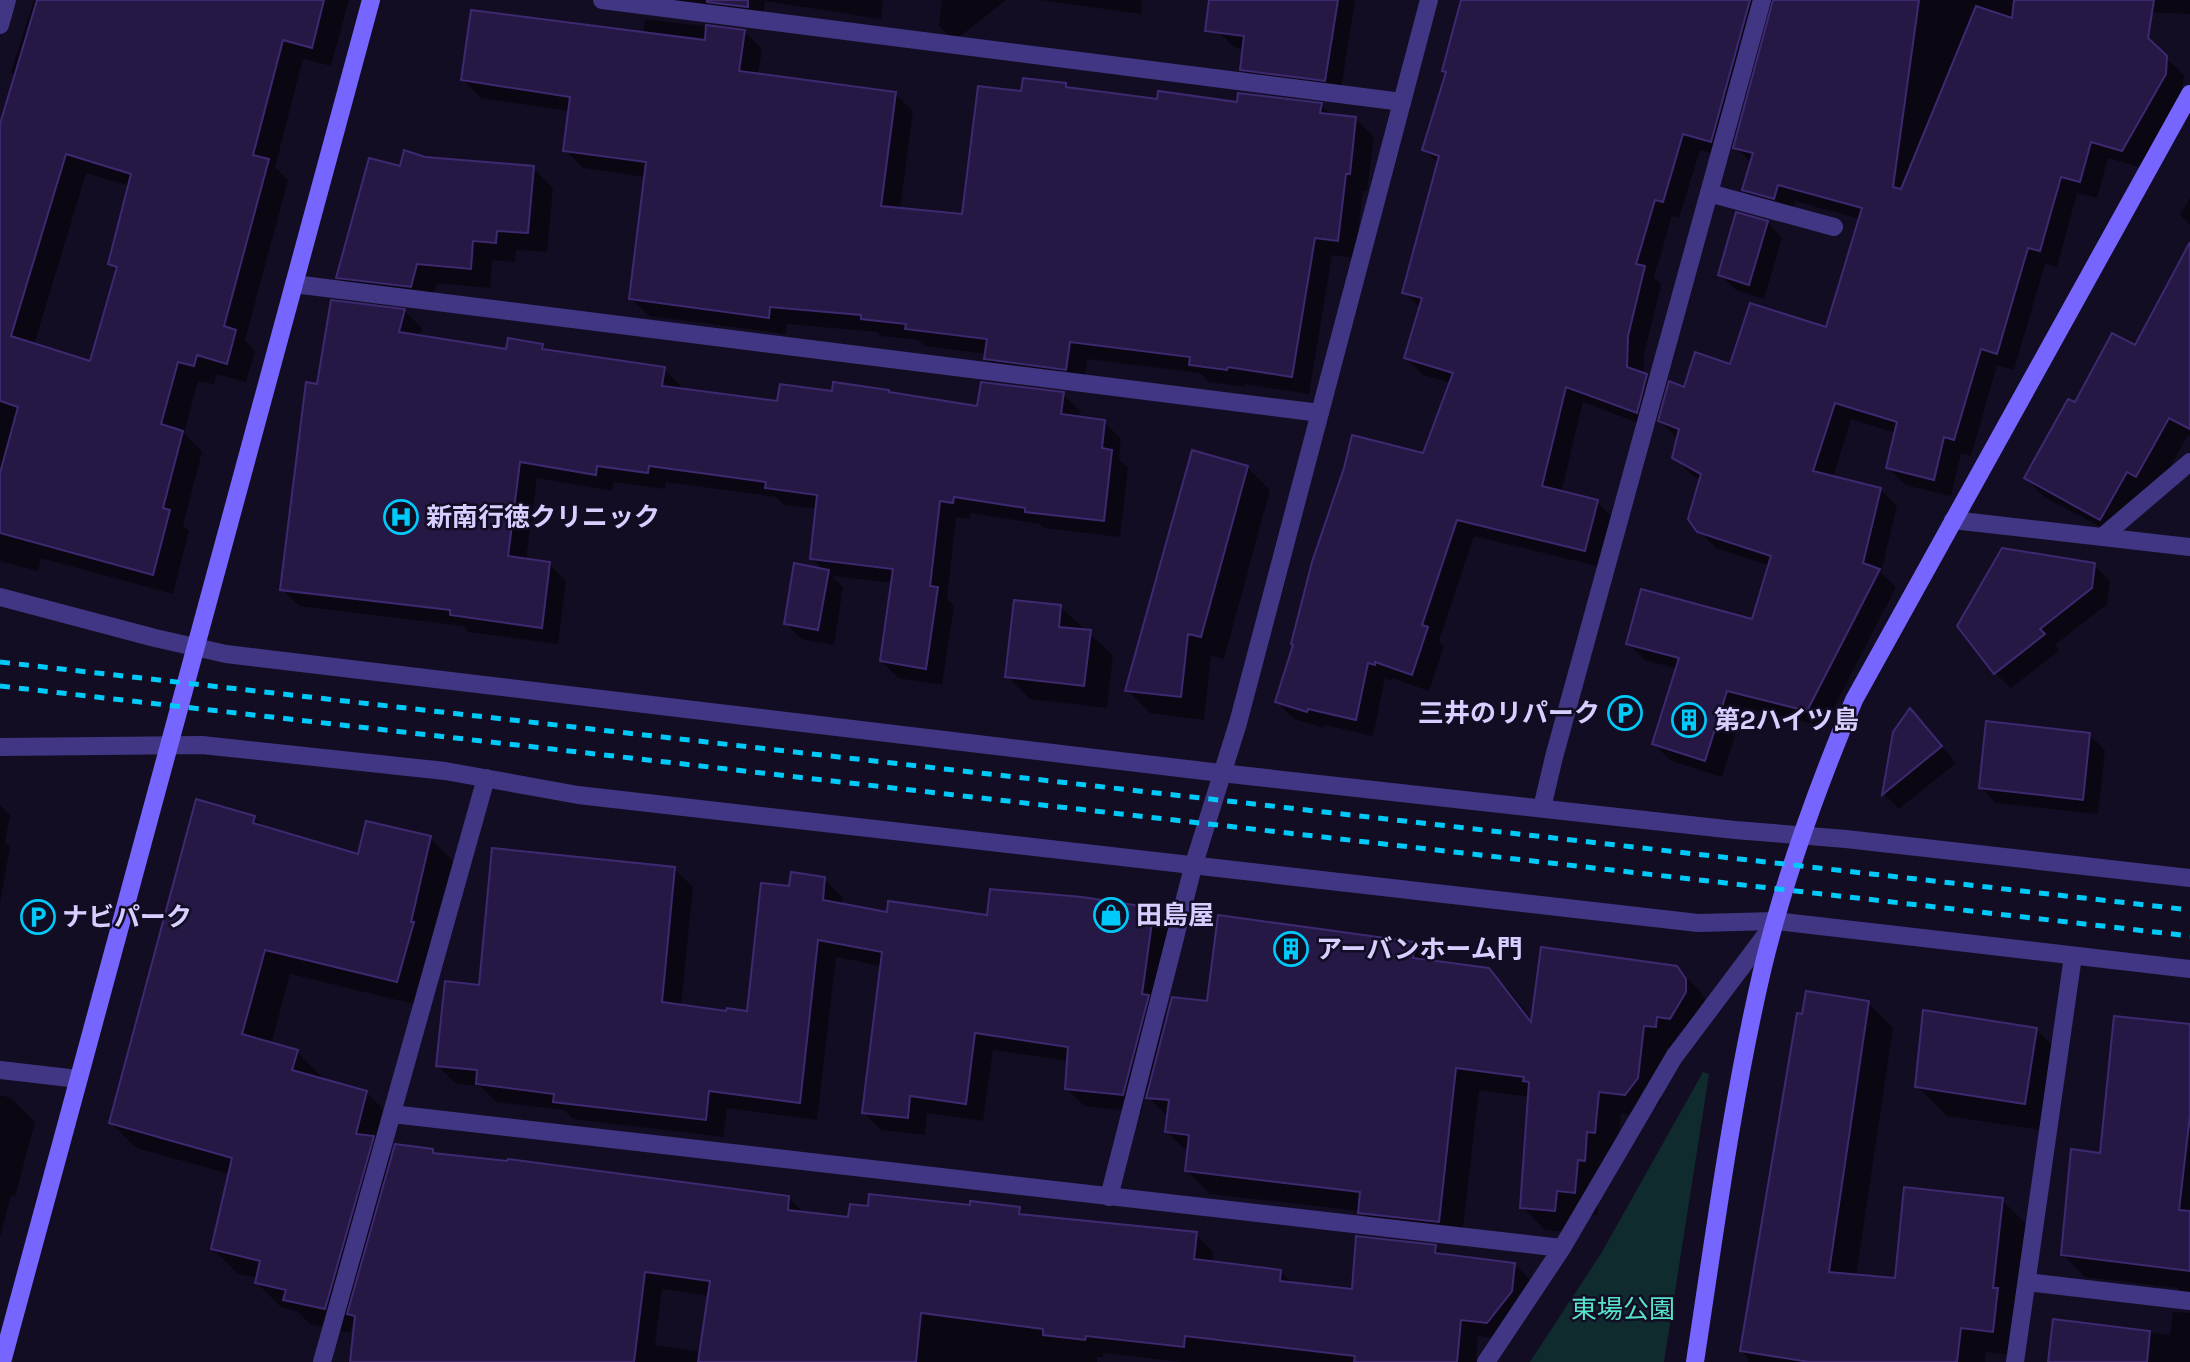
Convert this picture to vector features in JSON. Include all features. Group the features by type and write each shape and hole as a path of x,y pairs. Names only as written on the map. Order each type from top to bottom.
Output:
{"street":[{"path":"0,24 7,0"},
{"path":"2,1362 371,0"},
{"path":"602,0 1402,102"},
{"path":"1109,1197 1193,867 1238,723 1429,0"},
{"path":"1542,808 1762,0"},
{"path":"1695,1362 1740,1076 1763,969 1818,786 1854,701 2190,93"},
{"path":"1709,193 1834,227"},
{"path":"294,284 1320,413"},
{"path":"2102,537 2190,462"},
{"path":"1954,520 2190,547"},
{"path":"0,597 226,654 1222,773 2190,878"},
{"path":"0,747 202,745 432,770 578,795 1193,867 1698,923 1776,921 2190,970"},
{"path":"322,1362 486,779"},
{"path":"1486,1362 1562,1248 1674,1057 1776,921"},
{"path":"2015,1362 2073,956"},
{"path":"0,1070 78,1079"},
{"path":"392,1114 1562,1248"},
{"path":"2028,1282 2190,1301"}],"green space":[{"name":"東場公園","path":"1703,1072 1709,1074 1664,1362 1530,1362 1602,1252"}],"building":[{"path":"37,0 324,0 312,48 283,40 253,155 269,159 224,326 236,330 227,364 197,355 194,366 178,362 161,424 183,431 163,508 170,510 153,575 0,533 0,473 18,407 0,401 0,124","holes":["66,154 131,174 108,264 117,267 90,361 11,336"]},
{"path":"748,0 748,7 707,2"},
{"path":"1209,0 1338,0 1325,81 1240,70 1244,36 1205,31"},
{"path":"1461,0 1750,0 1711,142 1683,134 1663,202 1655,200 1636,264 1645,266 1628,336 1627,367 1647,374 1637,413 1566,387 1542,486 1598,500 1585,551 1457,520 1422,625 1428,627 1412,675 1375,662 1375,665 1368,663 1356,720 1308,709 1307,712 1275,702 1293,645 1291,644 1312,562 1344,468 1352,435 1423,453 1453,373 1404,358 1422,298 1402,293 1439,156 1422,150 1446,72 1442,71"},
{"path":"1773,0 1919,0 1893,187 1901,189 1976,6 2012,18 2014,0 2154,0 2148,38 2167,56 2166,74 2122,151 2091,142 2080,182 2061,177 2040,251 2028,248 1997,354 1981,349 1954,440 1944,437 1934,480 1886,468 1897,422 1835,403 1813,471 1881,488 1863,563 1880,569 1807,711 1727,691 1705,761 1652,744 1679,658 1626,644 1641,589 1752,619 1771,556 1697,532 1688,519 1701,474 1672,458 1679,429 1658,421 1669,381 1684,387 1695,352 1730,364 1750,303 1826,327 1862,208 1778,185 1774,199 1742,190 1753,153 1733,148"},
{"path":"471,10 705,40 706,25 745,30 739,71 896,92 881,206 962,214 978,86 1021,91 1023,78 1066,83 1066,87 1157,99 1158,91 1237,102 1238,93 1322,103 1320,113 1356,117 1350,174 1346,174 1338,241 1315,238 1292,377 1228,367 1227,370 1189,365 1190,357 1070,342 1066,370 984,359 987,339 905,329 906,324 861,319 861,315 770,307 769,318 629,299 646,162 563,151 570,97 461,80"},
{"path":"404,150 425,157 534,166 528,233 497,231 496,243 473,241 471,269 417,264 411,287 336,278 369,158 400,166"},
{"path":"1736,212 1768,221 1749,285 1718,275"},
{"path":"2190,242 2190,429 2169,418 2136,477 2127,472 2100,520 2024,478 2068,399 2075,402 2112,333 2135,345"},
{"path":"331,300 405,309 399,332 506,349 508,338 543,344 542,349 665,367 662,386 777,401 780,384 832,391 833,382 977,406 981,382 1064,392 1061,414 1105,420 1102,448 1112,450 1104,521 1025,512 1025,508 954,497 953,503 940,501 930,586 938,587 926,669 880,661 893,569 810,559 817,495 765,488 766,482 649,466 648,473 597,466 596,475 520,462 508,556 550,562 542,628 450,615 450,610 280,590 306,382 317,384"},
{"path":"1192,450 1248,466 1201,637 1188,634 1181,697 1125,691"},
{"path":"2002,548 2095,563 2092,588 2040,629 2045,634 1994,674 1957,626"},
{"path":"794,563 829,570 818,630 784,624"},
{"path":"1014,600 1061,605 1059,627 1091,630 1084,686 1005,677"},
{"path":"1910,708 1942,746 1882,795 1893,732"},
{"path":"1986,721 2090,733 2083,800 1979,788"},
{"path":"196,799 255,816 253,823 358,854 366,821 431,836 411,922 414,922 397,982 265,950 242,1034 298,1050 292,1070 367,1091 356,1134 374,1136 325,1309 283,1300 286,1290 255,1283 260,1261 211,1249 232,1158 109,1123"},
{"path":"492,848 675,867 662,1002 726,1011 727,1008 747,1011 761,883 789,886 791,872 825,877 823,900 887,912 888,901 987,915 990,889 1082,897 1154,908 1142,994 1149,995 1123,1095 1065,1089 1068,1047 975,1033 966,1104 910,1096 908,1118 862,1113 882,952 818,940 800,1103 709,1091 706,1120 553,1102 554,1094 476,1084 477,1070 436,1066 445,981 479,985"},
{"path":"1218,915 1415,942 1413,958 1489,968 1531,1022 1541,947 1677,966 1686,979 1686,992 1670,1019 1657,1017 1656,1027 1644,1026 1638,1078 1625,1095 1599,1092 1595,1133 1587,1132 1585,1161 1578,1160 1575,1193 1557,1191 1555,1211 1520,1208 1529,1082 1523,1081 1524,1077 1456,1068 1439,1222 1358,1213 1360,1192 1185,1171 1189,1135 1165,1132 1169,1100 1146,1098 1172,997 1207,1001"},
{"path":"1806,991 1869,1001 1829,1272 1895,1278 1904,1187 2003,1198 1993,1288 1998,1288 1993,1332 1961,1328 1957,1362 1809,1362 1740,1351 1797,1013 1802,1014"},
{"path":"1923,1010 2037,1028 2025,1104 1915,1087"},
{"path":"2114,1016 2190,1024 2190,1115 2179,1210 2190,1211 2190,1271 2061,1255 2071,1149 2100,1153"},
{"path":"395,1144 433,1149 433,1153 508,1159 789,1196 788,1210 848,1217 850,1204 868,1206 869,1194 970,1205 970,1201 1020,1207 1019,1214 1197,1232 1194,1259 1281,1270 1280,1281 1352,1289 1356,1236 1436,1245 1435,1253 1515,1263 1512,1291 1487,1323 1461,1320 1457,1362 1354,1362 1355,1356 1185,1336 1184,1347 1086,1336 1085,1340 1043,1335 1043,1329 921,1313 916,1362 698,1362 710,1281 645,1272 634,1362 350,1362 355,1316 347,1314"},
{"path":"2053,1319 2150,1331 2147,1362 2048,1362"}],"railway":[{"path":"0,662 2190,910"},
{"path":"0,686 2190,936"}],"place":[{"name":"新南行徳クリニック","path":"401,517"},
{"name":"三井のリパーク","path":"1625,713"},
{"name":"第2ハイツ島","path":"1689,720"},
{"name":"田島屋","path":"1111,915"},
{"name":"ナビパーク","path":"38,917"},
{"name":"アーバンホーム門","path":"1291,949"}]}
